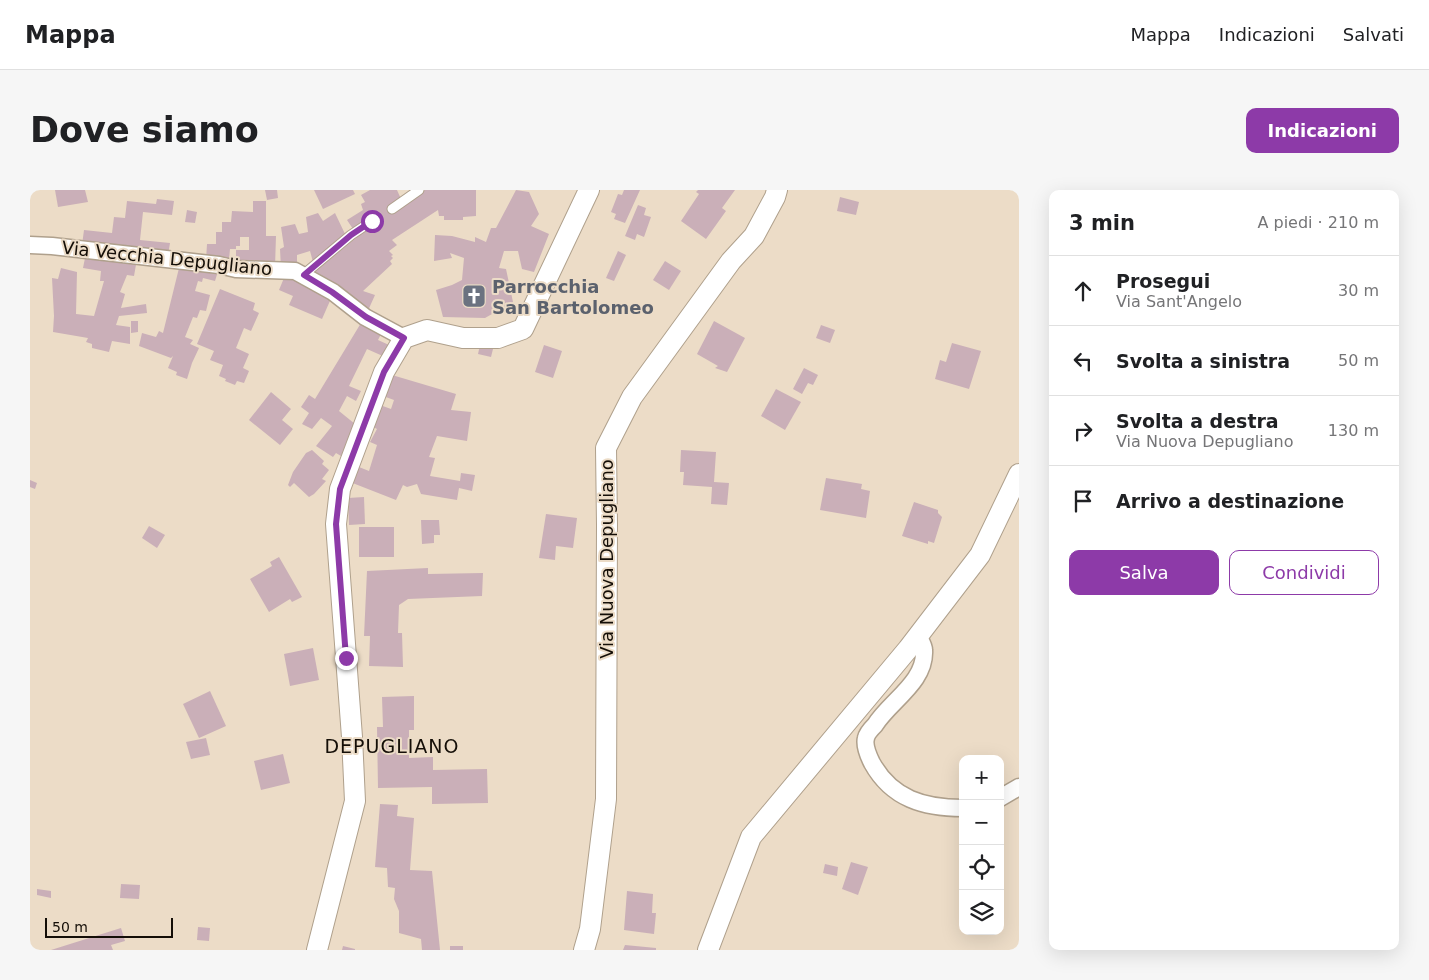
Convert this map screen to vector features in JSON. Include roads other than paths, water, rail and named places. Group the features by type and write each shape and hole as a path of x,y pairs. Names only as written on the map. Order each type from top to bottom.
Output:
{"street":[{"path":"317,950 355,801 336,524 340,489 384,372 404,338 427,330 463,338 498,338 523,329 589,190"},
{"name":"Via Nuova Depugliano","path":"584,950 590,929 606,799 608,525 606,448 632,397 731,261 754,236 777,190"},
{"name":"Via Vecchia Depugliano","path":"30,246 93,250 203,263 236,270 295,271 332,292 366,317 404,338"},
{"path":"708,950 751,837 918,636 980,555 1019,474"},
{"path":"918,636 924,648 923,663 919,675 880,717 866,738 868,755 879,776 902,795 918,804 940,808 959,808"},
{"path":"1004,796 1019,787"}],"lane":[{"path":"392,209 419,190"},
{"path":"304,275 351,235 372,221"}],"place":[{"name":"Parrocchia San Bartolomeo","path":"474,296"}],"district":[{"name":"DEPUGLIANO","path":"392,746"}]}
